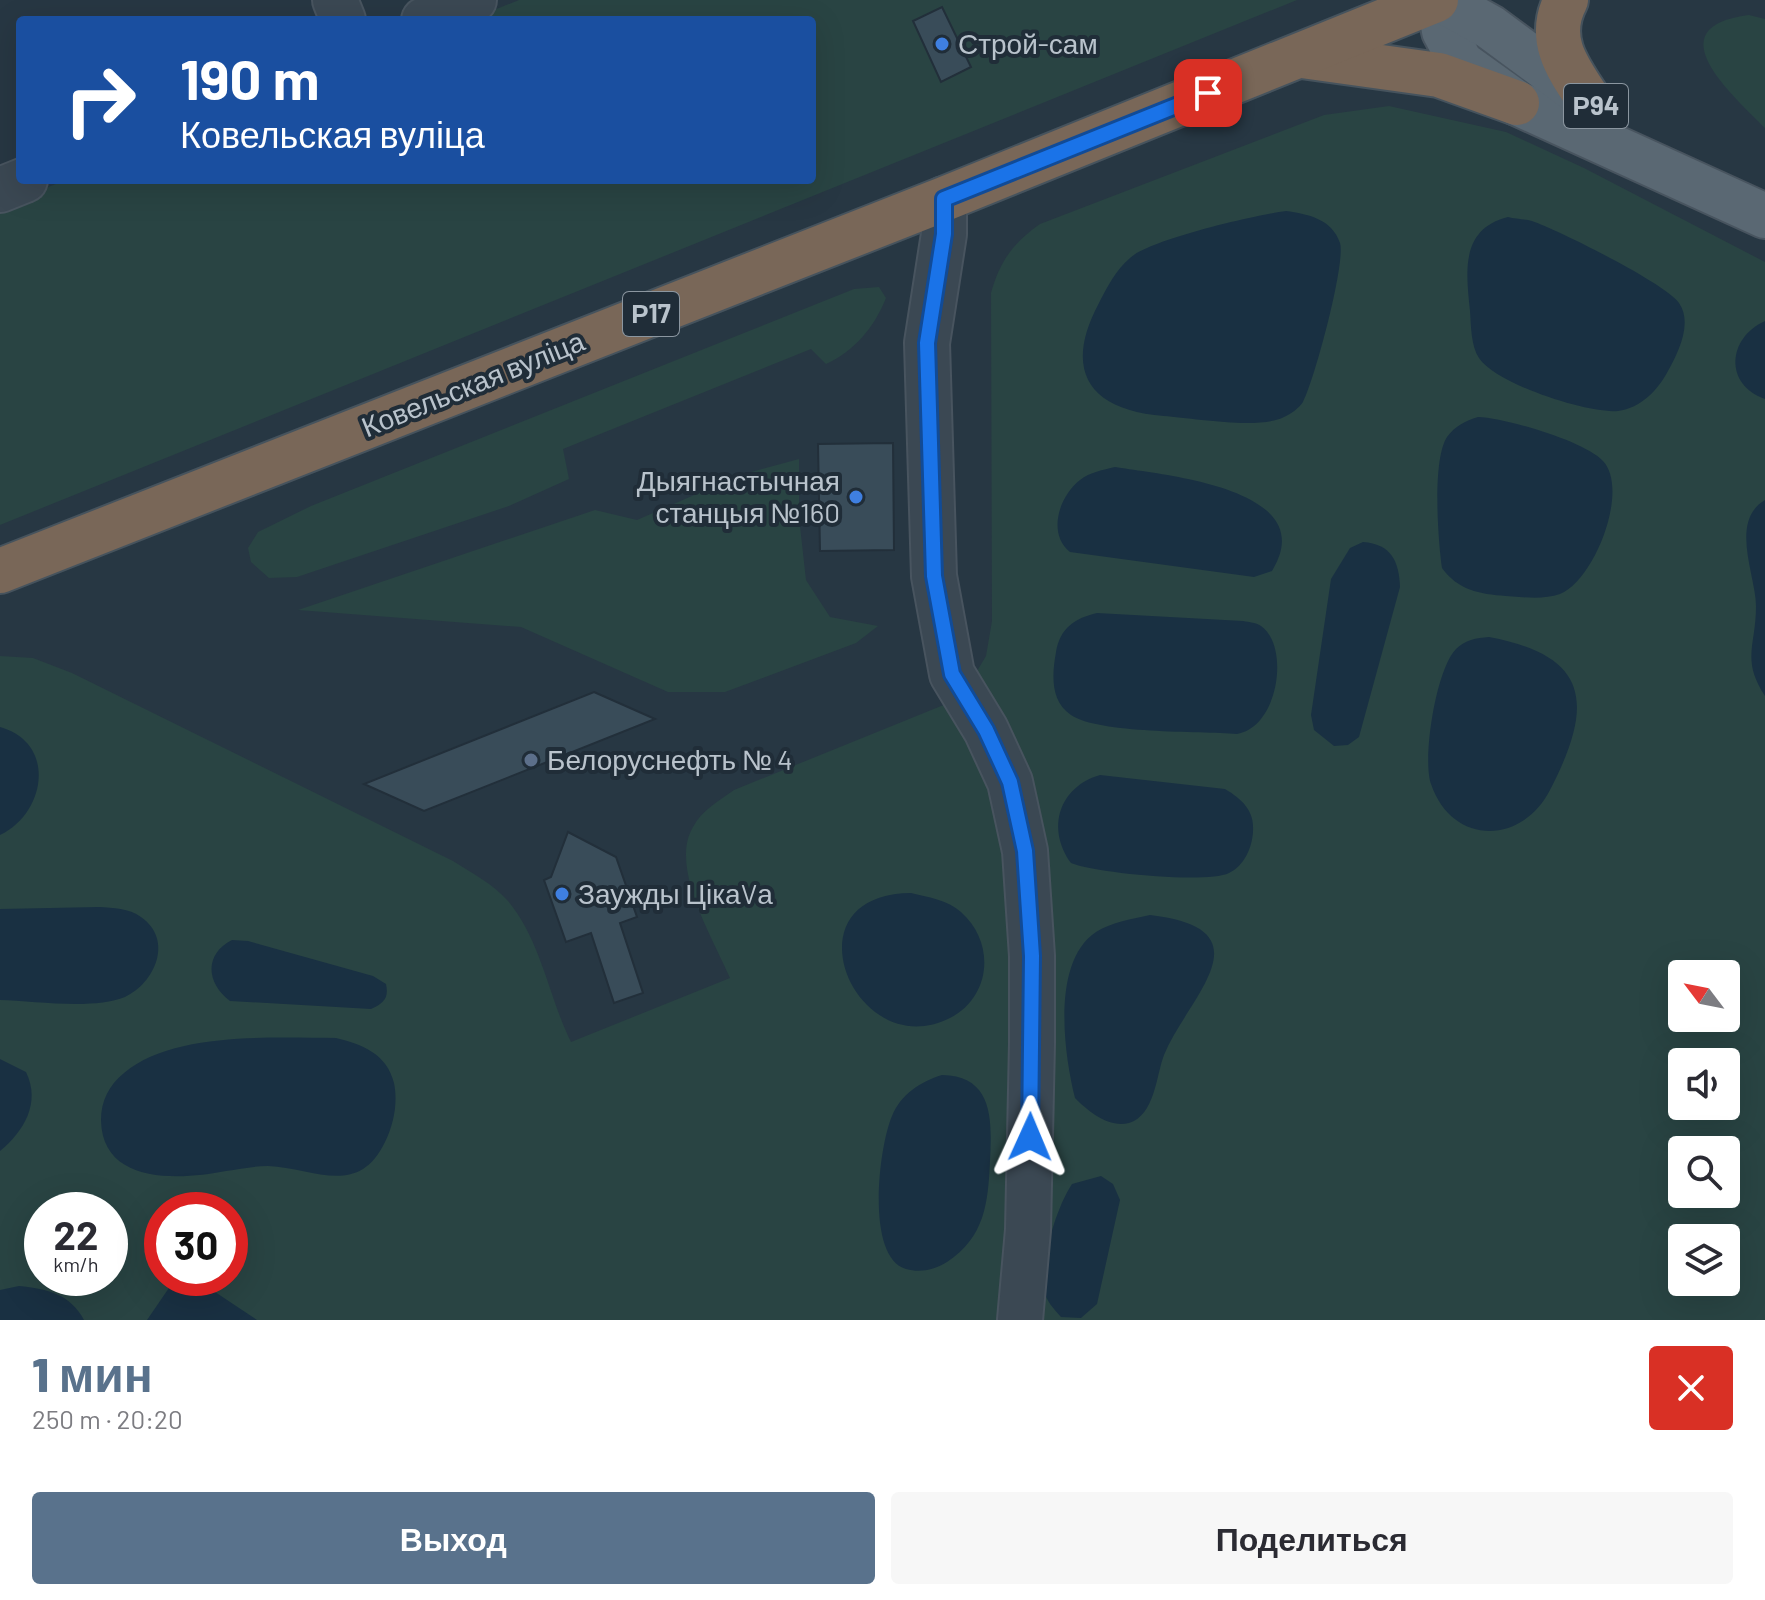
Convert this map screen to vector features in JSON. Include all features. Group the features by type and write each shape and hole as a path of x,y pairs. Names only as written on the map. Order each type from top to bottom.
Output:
{"highway":[{"name":"Ковельская вуліца","path":"0,571 944,199 1439,0"},
{"name":"Р94","path":"1566,0 1556,35 1563,61 1591,103"},
{"name":"Р94","path":"1300,55 1439,75 1517,103"}],"main road":[{"name":"Р94","path":"1439,0 1490,27 1591,103 1758,213"},
{"name":"Р94","path":"1439,0 1444,31 1461,63 1517,103 1650,167 1758,213"}],"street":[{"path":"434,16 474,0"},
{"path":"944,199 944,234 927,343 934,576 952,674 986,730 1010,782 1025,851 1032,956 1032,1043 1028,1230 1020,1320"}],"green space":[{"path":"519,0 1297,0 0,525 0,206 56,184 816,184 816,16 479,16"},
{"path":"1749,15 1765,19 1765,128 1721,81 1709,64 1704,48 1707,33 1721,22"},
{"path":"1389,106 1506,132 1584,168 1765,262 1765,1320 0,1320 0,656 33,658 72,673 453,861 482,879 508,901 529,933 571,1042 730,978 704,923 690,882 686,862 687,843 697,821 711,806 734,790 951,702 971,681 986,656 992,621 991,293 1009,254 1022,238 1040,224 1324,115"},
{"path":"879,287 886,298 876,319 854,345 836,359 826,364 811,349 563,449 569,479 509,506 297,577 269,578 251,562 248,548 258,532 311,506 854,289"},
{"path":"799,459 799,517 806,580 830,617 878,626 856,643 725,692 668,692 521,627 298,610 595,510 637,520 740,475"}],"water":[{"path":"1286,211 1311,216 1325,223 1340,243 1341,255 1321,348 1308,390 1299,406 1287,416 1273,421 1226,422 1138,412 1117,405 1101,395 1090,382 1084,367 1083,348 1099,303 1112,279 1130,258 1181,236"},
{"path":"1508,217 1532,221 1586,246 1654,283 1679,303 1685,320 1680,347 1664,378 1641,402 1618,411 1586,408 1523,387 1504,378 1479,358 1471,329 1470,254 1481,231"},
{"path":"1765,321 1765,399 1742,383 1735,361 1743,338"},
{"path":"1478,417 1525,426 1579,446 1603,461 1610,475 1610,512 1596,554 1573,586 1560,594 1533,598 1478,592 1462,586 1442,568 1437,501 1442,448 1453,430"},
{"path":"1115,467 1199,482 1231,491 1257,504 1276,521 1282,543 1272,571 1254,577 1070,552 1063,544 1058,526 1058,515 1066,495 1084,477"},
{"path":"1765,500 1765,696 1753,672 1756,606 1746,535 1754,509"},
{"path":"1363,542 1380,546 1392,556 1398,569 1400,587 1359,737 1348,745 1334,746 1314,730 1311,715 1331,579 1350,548"},
{"path":"1097,613 1243,621 1261,626 1270,636 1277,667 1276,685 1263,717 1251,728 1237,734 1126,729 1104,726 1071,715 1059,702 1054,686 1058,644 1070,625"},
{"path":"1489,637 1548,657 1565,671 1574,689 1577,709 1564,760 1538,808 1523,821 1506,829 1488,831 1470,828 1455,819 1441,804 1431,784 1428,755 1437,694 1449,660 1463,643"},
{"path":"0,727 18,735 31,748 39,779 27,811 16,825 0,835"},
{"path":"1100,775 1225,789 1242,801 1252,818 1252,838 1246,856 1229,873 1198,877 1126,873 1071,863 1059,836 1061,810 1075,789"},
{"path":"911,893 944,902 961,912 980,939 984,954 981,983 964,1009 950,1018 916,1026 886,1019 862,1000 847,974 842,946 850,920 872,901"},
{"path":"99,907 131,912 151,926 157,937 157,960 145,982 125,997 97,1003 0,1000 0,909"},
{"path":"1150,915 1186,923 1207,935 1214,950 1211,968 1164,1055 1153,1094 1144,1112 1129,1123 1114,1123 1092,1113 1075,1098 1065,1034 1067,986 1072,964 1082,946 1096,932 1115,923"},
{"path":"232,940 248,941 373,976 386,984 386,996 371,1009 230,1001 216,986 212,969 216,953"},
{"path":"255,1038 336,1038 372,1052 386,1065 394,1083 395,1105 388,1135 374,1159 362,1170 334,1176 263,1166 166,1176 129,1167 114,1157 105,1141 101,1120 107,1094 124,1073 145,1059 197,1043"},
{"path":"0,1059 26,1072 32,1095 23,1125 0,1151"},
{"path":"942,1075 959,1077 972,1083 986,1103 991,1131 986,1205 977,1230 960,1252 937,1267 911,1270 893,1260 880,1223 883,1151 892,1116 901,1101 919,1085"},
{"path":"1101,1176 1113,1184 1120,1200 1097,1304 1081,1318 1061,1317 1048,1301 1044,1290 1051,1235 1060,1206 1072,1184"},
{"path":"19,1286 24,1287 24,1296 60,1296 72,1304 84,1320 0,1320 0,1290"},
{"path":"163,1296 221,1296 257,1320 147,1320"}],"building":[{"name":"Строй-сам","path":"942,7 971,67 941,82 913,21"},
{"name":"Дыягнастычная станцыя №160","path":"893,443 894,550 820,551 818,444"},
{"path":"594,692 655,719 424,811 364,784"},
{"path":"568,832 616,857 637,917 620,923 643,993 614,1003 591,933 566,942 544,880 551,877"}],"place":[{"name":"Строй-сам","path":"942,44"},
{"name":"Дыягнастычная станцыя №160","path":"856,497"},
{"name":"Белоруснефть № 4","path":"531,760"},
{"name":"Заужды ЦікаVа","path":"562,894"}],"route":[{"path":"1030,1137 1032,956 1025,851 1010,782 986,730 952,674 934,576 927,343 944,234 944,199 1208,93"}]}
